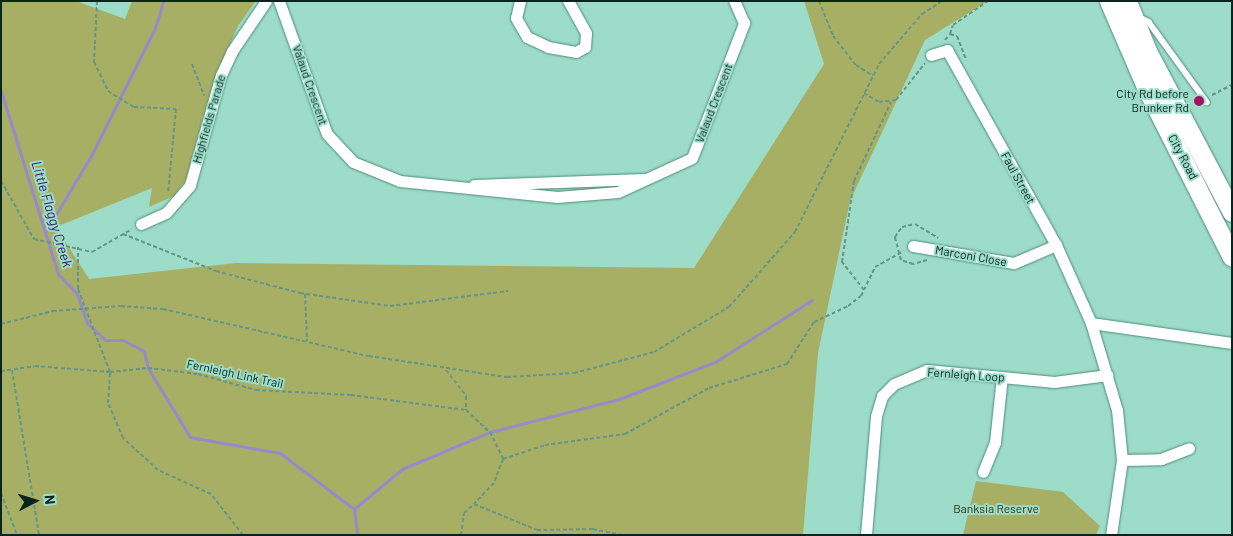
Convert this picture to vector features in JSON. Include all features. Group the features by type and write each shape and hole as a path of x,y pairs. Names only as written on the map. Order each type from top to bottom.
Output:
{"highway":[{"name":"City Road","path":"1109,1 1147,89 1232,257"},
{"name":"City Road","path":"1129,7 1232,212"},
{"path":"1203,157 1232,191"}],"street":[{"name":"Highfields Parade","path":"142,224 166,213 190,185 213,104 232,51 266,1"},
{"name":"Valaud Crescent","path":"279,1 319,115 339,150 384,177 468,186 648,179 689,162 695,154 744,23 734,1"},
{"path":"520,1 516,18 527,36 548,47 576,52 585,47 586,33 568,1"},
{"name":"Faul Street","path":"931,55 947,50 1056,245 1091,323 1108,375 1122,460 1111,535"},
{"name":"Marconi Close","path":"914,246 1014,263 1056,245"},
{"path":"1091,323 1232,343"},
{"name":"Fernleigh Loop","path":"866,535 876,416 882,396 908,375 927,370 1054,382 1108,375"},
{"path":"983,472 995,442 1002,377"},
{"path":"1122,460 1160,459 1189,448"}],"lane":[{"path":"1129,7 1149,22 1206,100"}],"path":[{"path":"97,1 94,62 108,91 134,107 176,109 166,213"},
{"path":"820,1 833,36 856,65 873,76"},
{"path":"1,324 53,312 121,306 163,309 307,342 446,370 507,377 583,371 654,352 719,316 794,232 873,76 899,37 942,1"},
{"path":"938,44 950,34 953,25 988,1"},
{"path":"950,34 963,43 968,64"},
{"path":"864,290 842,262 854,181 892,102 916,78 931,55"},
{"path":"192,64 203,95 213,104"},
{"path":"1206,100 1232,85"},
{"path":"864,93 874,101 892,102"},
{"path":"1,181 34,239 78,247 92,252 142,224"},
{"path":"898,255 895,237 909,224 922,225 942,240"},
{"path":"123,234 216,271 305,294 390,306 508,291"},
{"path":"503,459 545,445 625,434 709,388 787,364 814,322 848,306 864,290 875,267 914,246"},
{"path":"78,247 78,289 110,372 108,403 122,438 158,470 211,494 243,535"},
{"path":"305,294 307,342"},
{"name":"Fernleigh Link Trail","path":"1,371 34,366 110,372 148,368 198,374 256,390 351,395 466,410"},
{"path":"12,370 39,535"},
{"path":"446,370 447,376 457,382 466,396 466,410 490,432 503,459 494,483 464,513 461,535"},
{"path":"1,493 17,535"},
{"path":"474,504 537,530 593,529 622,535"}],"green space":[{"path":"1,1 76,1 125,19 132,1 255,2 238,26 218,71 188,177 174,196 149,207 152,188 56,227 89,279 236,263 694,268 824,64 804,1 988,1 925,40 850,201 818,353 803,535 1,535"},
{"name":"Banksia Reserve","path":"976,481 1063,492 1100,526 1096,535 963,535"}],"waterway":[{"path":"46,231 92,154 155,28 163,1"},
{"name":"Little Flaggy Creek","path":"1,91 58,274 77,294 87,323 105,340 123,340 144,351 148,368 190,437 280,453 354,509 357,535"},
{"path":"354,509 402,469 490,432 619,399 715,362 812,300"}],"place":[{"name":"City Rd before Brunker Rd","path":"1199,101"}]}
